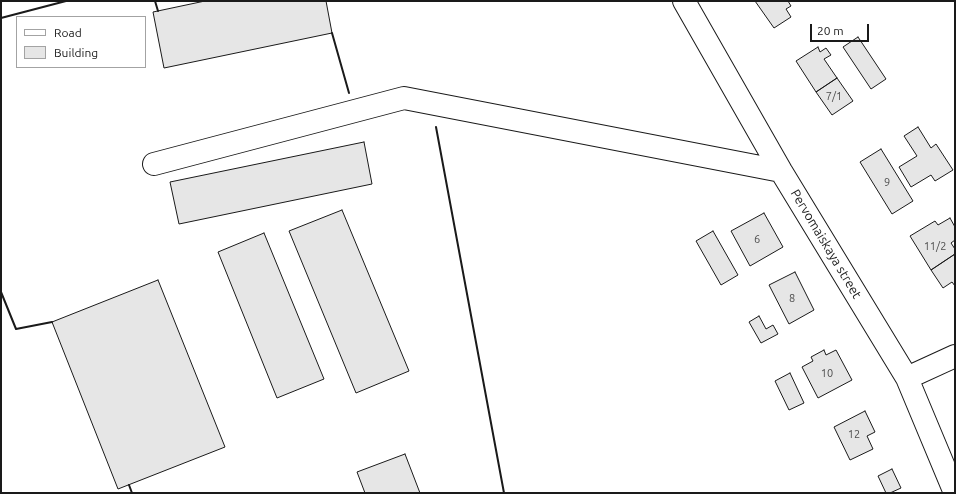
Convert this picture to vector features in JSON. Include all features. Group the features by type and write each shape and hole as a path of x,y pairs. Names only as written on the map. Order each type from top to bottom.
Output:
{"street":[{"name":"Pervomaiskaya street","path":"684,1 781,171 908,378 955,493"},
{"path":"154,164 404,98 781,171"},
{"path":"908,378 955,356"}],"building":[{"path":"205,1 326,1 332,33 164,68 153,12"},
{"path":"755,1 788,1 791,6 786,9 791,17 774,28"},
{"path":"858,37 886,79 871,89 843,47"},
{"path":"818,47 820,52 826,48 831,55 824,59 837,78 816,92 796,61"},
{"path":"837,78 853,101 832,115 816,92"},
{"path":"918,127 931,148 936,144 953,170 935,181 931,175 911,187 899,167 917,156 904,136"},
{"path":"364,142 372,184 179,224 170,182"},
{"path":"881,149 913,201 892,214 860,162"},
{"path":"342,210 409,371 356,393 289,231"},
{"path":"764,213 783,247 750,266 731,231"},
{"path":"950,218 955,227 955,240 951,243 955,249 955,254 931,270 910,236 935,221 938,225"},
{"path":"713,231 738,275 721,285 696,241"},
{"path":"264,233 324,379 277,398 218,252"},
{"path":"955,254 955,286 952,282 943,288 931,270"},
{"path":"795,272 814,310 789,324 769,285"},
{"path":"158,280 225,447 118,489 52,322"},
{"path":"759,316 766,329 773,325 778,334 761,343 749,322"},
{"path":"824,350 826,355 836,350 852,380 818,398 802,367 813,361 811,357"},
{"path":"790,373 804,403 789,410 775,381"},
{"path":"865,411 875,432 867,436 873,449 850,460 834,427"},
{"path":"405,454 420,493 365,493 357,472"},
{"path":"892,469 901,488 890,493 886,493 878,476"}],"wall":[{"path":"1,18 66,1"},
{"path":"155,1 158,11"},
{"path":"332,33 349,93"},
{"path":"436,127 504,493"},
{"path":"1,292 16,329 52,322"},
{"path":"129,485 132,493"}]}
